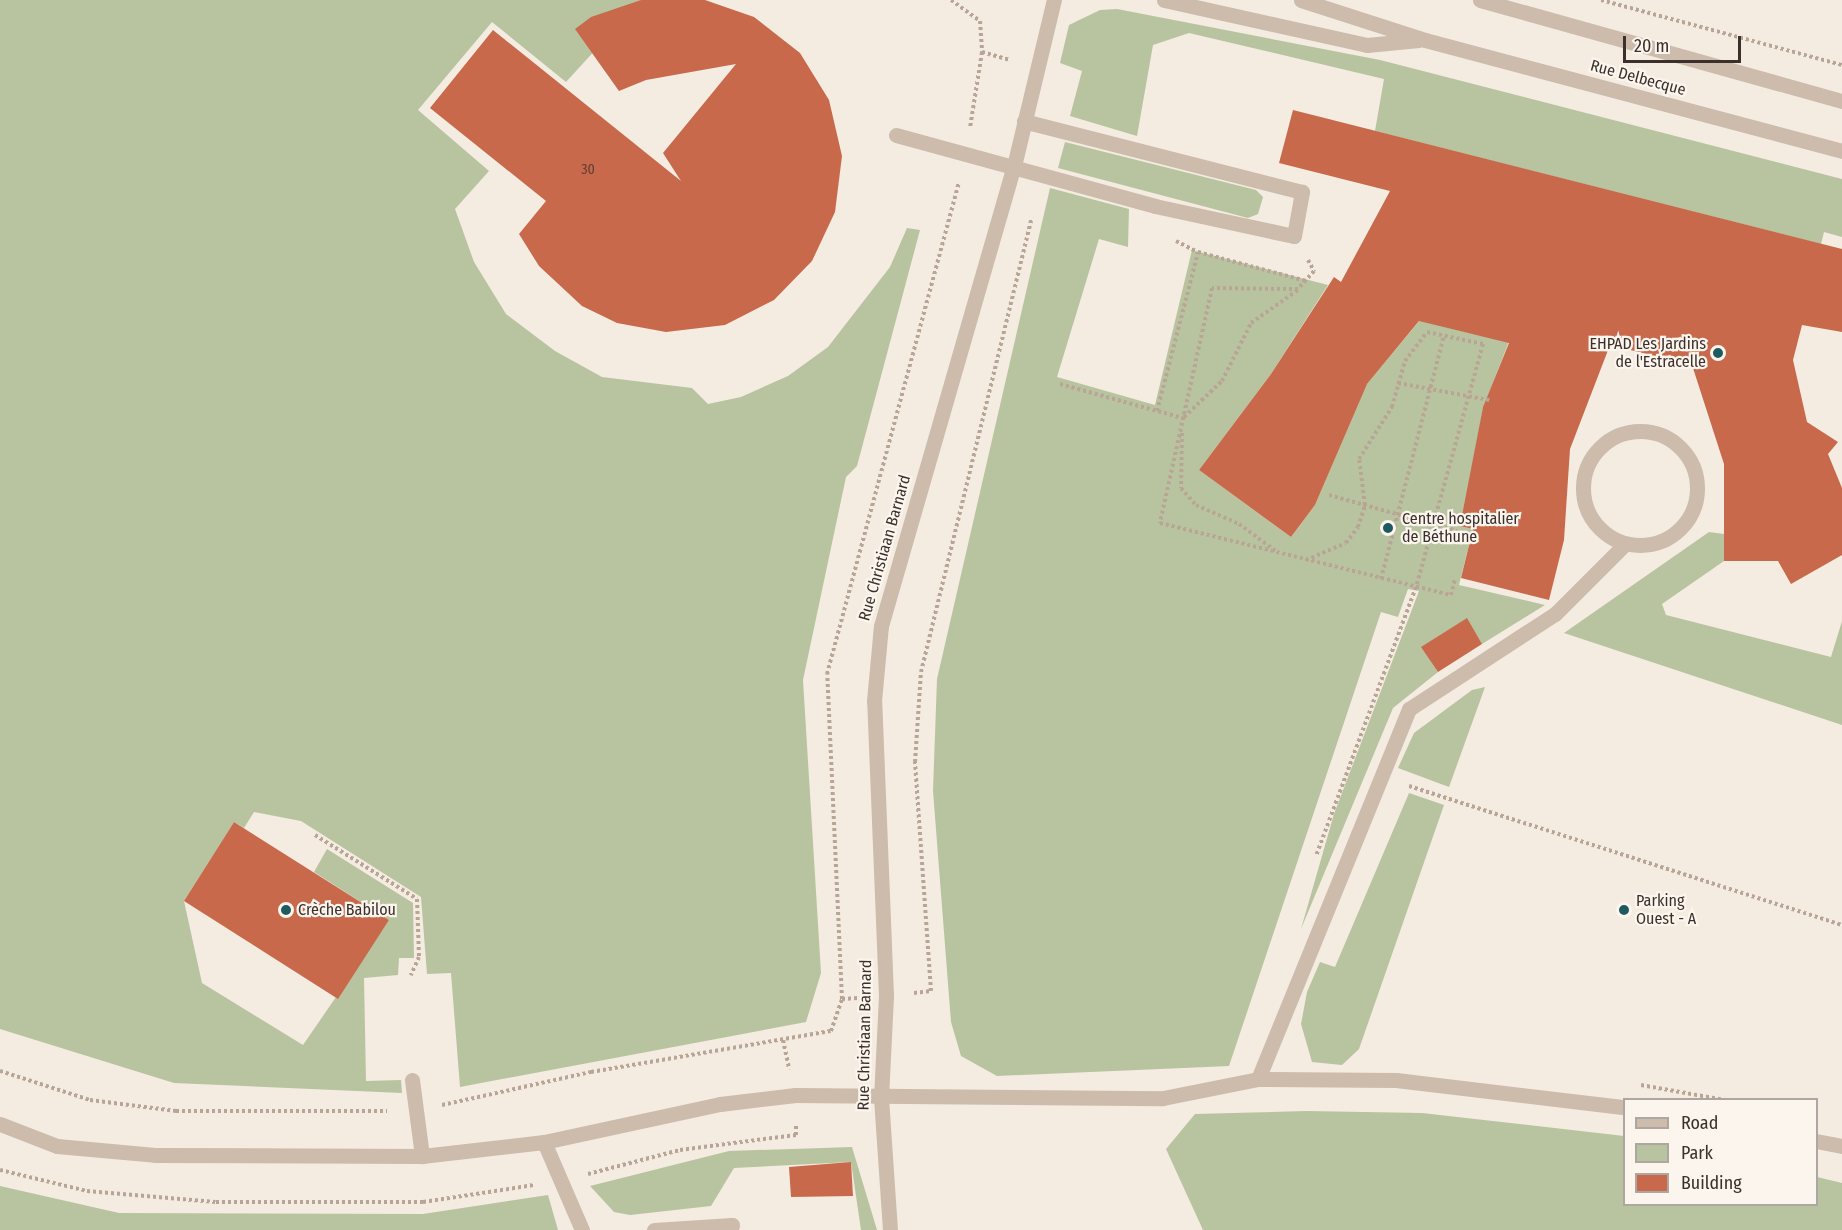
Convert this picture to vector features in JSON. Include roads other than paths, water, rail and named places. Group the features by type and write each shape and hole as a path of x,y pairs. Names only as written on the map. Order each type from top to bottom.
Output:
{"street":[{"name":"Rue Christiaan Barnard","path":"890,1230 881,1098 886,995 874,701 880,626 1014,166 1024,121 1040,69 1054,0"},
{"name":"Rue Delbecque","path":"1164,0 1366,45 1425,40"},
{"name":"Rue Delbecque","path":"1301,0 1425,40 1842,151"},
{"path":"1480,0 1842,101"},
{"path":"896,135 1042,174 1294,236 1302,192 1024,121"},
{"path":"1258,1079 1410,709 1555,614 1625,544 1662,541 1690,518 1698,482 1682,448 1667,437 1630,432 1612,438 1587,467 1586,505 1608,536 1625,544"},
{"path":"0,1124 57,1146 155,1155 422,1156 544,1143 720,1104 795,1095 881,1098 1163,1098 1258,1079 1396,1080 1623,1107"},
{"path":"412,1080 422,1156"},
{"path":"1818,1141 1842,1146"},
{"path":"544,1143 582,1230"},
{"path":"654,1230 732,1225 730,1230"}],"place":[{"name":"EHPAD Les Jardins de l'Estracelle","path":"1718,353"},
{"name":"Centre hospitalier de Béthune","path":"1388,528"},
{"name":"Crèche Babilou","path":"286,910"},
{"name":"Parking Ouest - A","path":"1624,910"}]}
